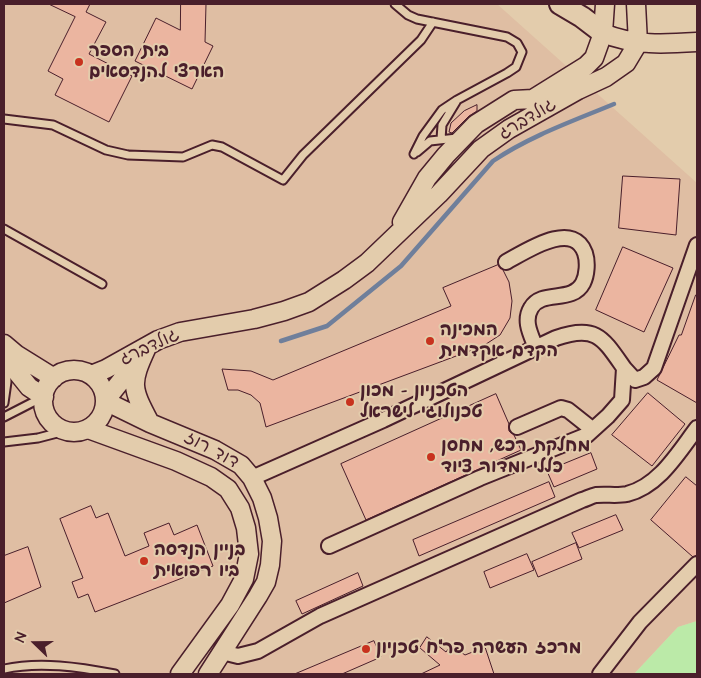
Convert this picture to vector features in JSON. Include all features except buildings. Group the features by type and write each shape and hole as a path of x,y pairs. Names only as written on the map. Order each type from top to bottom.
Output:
{"main road":[{"path":"560,4 582,16 603,32"}],"street":[{"name":"גולדברג","path":"395,235 427,178 462,137 476,124 514,100 533,99 586,66 594,58 603,32 605,4"},
{"path":"636,4 638,43"},
{"path":"603,32 616,38 638,43 697,42"},
{"name":"גולדברג","path":"91,375 106,369 158,340 180,332 254,319 309,302 367,263 440,194 482,149 509,129 617,70 626,63 638,43"},
{"path":"407,214 486,132 533,99"},
{"path":"506,262 552,238 567,238 576,242 585,251 588,263 583,283 573,294 539,299 531,307 527,318 528,328 536,348"},
{"path":"252,478 573,332 589,332 606,341 624,368 635,380 644,377 654,368 697,245"},
{"path":"105,401 147,347"},
{"path":"147,347 136,370 134,388 150,423"},
{"path":"4,353 17,355 54,378"},
{"path":"4,353 29,387 44,397"},
{"path":"329,546 480,478 587,435 622,400 624,368"},
{"path":"72,370 82,371 91,375 98,381 104,392 105,401 101,416 88,429 79,432 66,431 54,425 44,410 44,397 48,384 62,373 72,370"},
{"name":"דוד רוז","path":"105,401 150,423 216,450 242,465 252,478 262,498 272,542 266,582 208,674"},
{"path":"517,427 561,408 568,410 592,429"},
{"path":"222,652 238,656 258,651 328,612 582,500 596,495 628,494 642,488 656,478 697,428"},
{"name":"דוד רוז","path":"88,429 176,461 212,477 228,489 240,508 246,528 250,554 244,579 230,605 180,674"},
{"path":"600,674 640,622 697,564"}],"lane":[{"path":"395,4 408,15 417,19 507,37 517,43 522,52 516,67 442,110 423,136 414,154 430,141 462,137"},
{"path":"4,119 53,125 106,150 128,155 182,157 212,145 222,147 283,180 303,155 421,40 433,22"},
{"path":"442,139 442,125 457,100"},
{"path":"4,229 102,284"},
{"path":"4,353 7,382 4,403"},
{"path":"4,417 44,397"},
{"path":"4,442 38,438 66,431"},
{"path":"4,669 14,666 65,666 115,674"}],"shaded area":[{"name":"הטכניון - מכון טכנולוגי לישראל","path":"4,4 497,4 697,183 697,621 678,627 634,674 4,674"}],"green space":[{"path":"697,621 697,674 634,674 678,627"}],"waterway":[{"path":"281,341 327,326 401,266 493,161 537,136 614,104"}],"place":[{"name":"בית הספר הארצי להנדסאים","path":"79,62"},
{"name":"המכינה הקדם אקדמית","path":"430,341"},
{"name":"הטכניון - מכון טכנולוגי לישראל","path":"350,402"},
{"name":"מחלקת רכש, מחסן כללי ומדור ציוד","path":"431,457"},
{"name":"בניין הנדסה ביו רפואית","path":"144,561"},
{"name":"מרכז העשרה פר\"ח טכניון","path":"366,649"}]}
